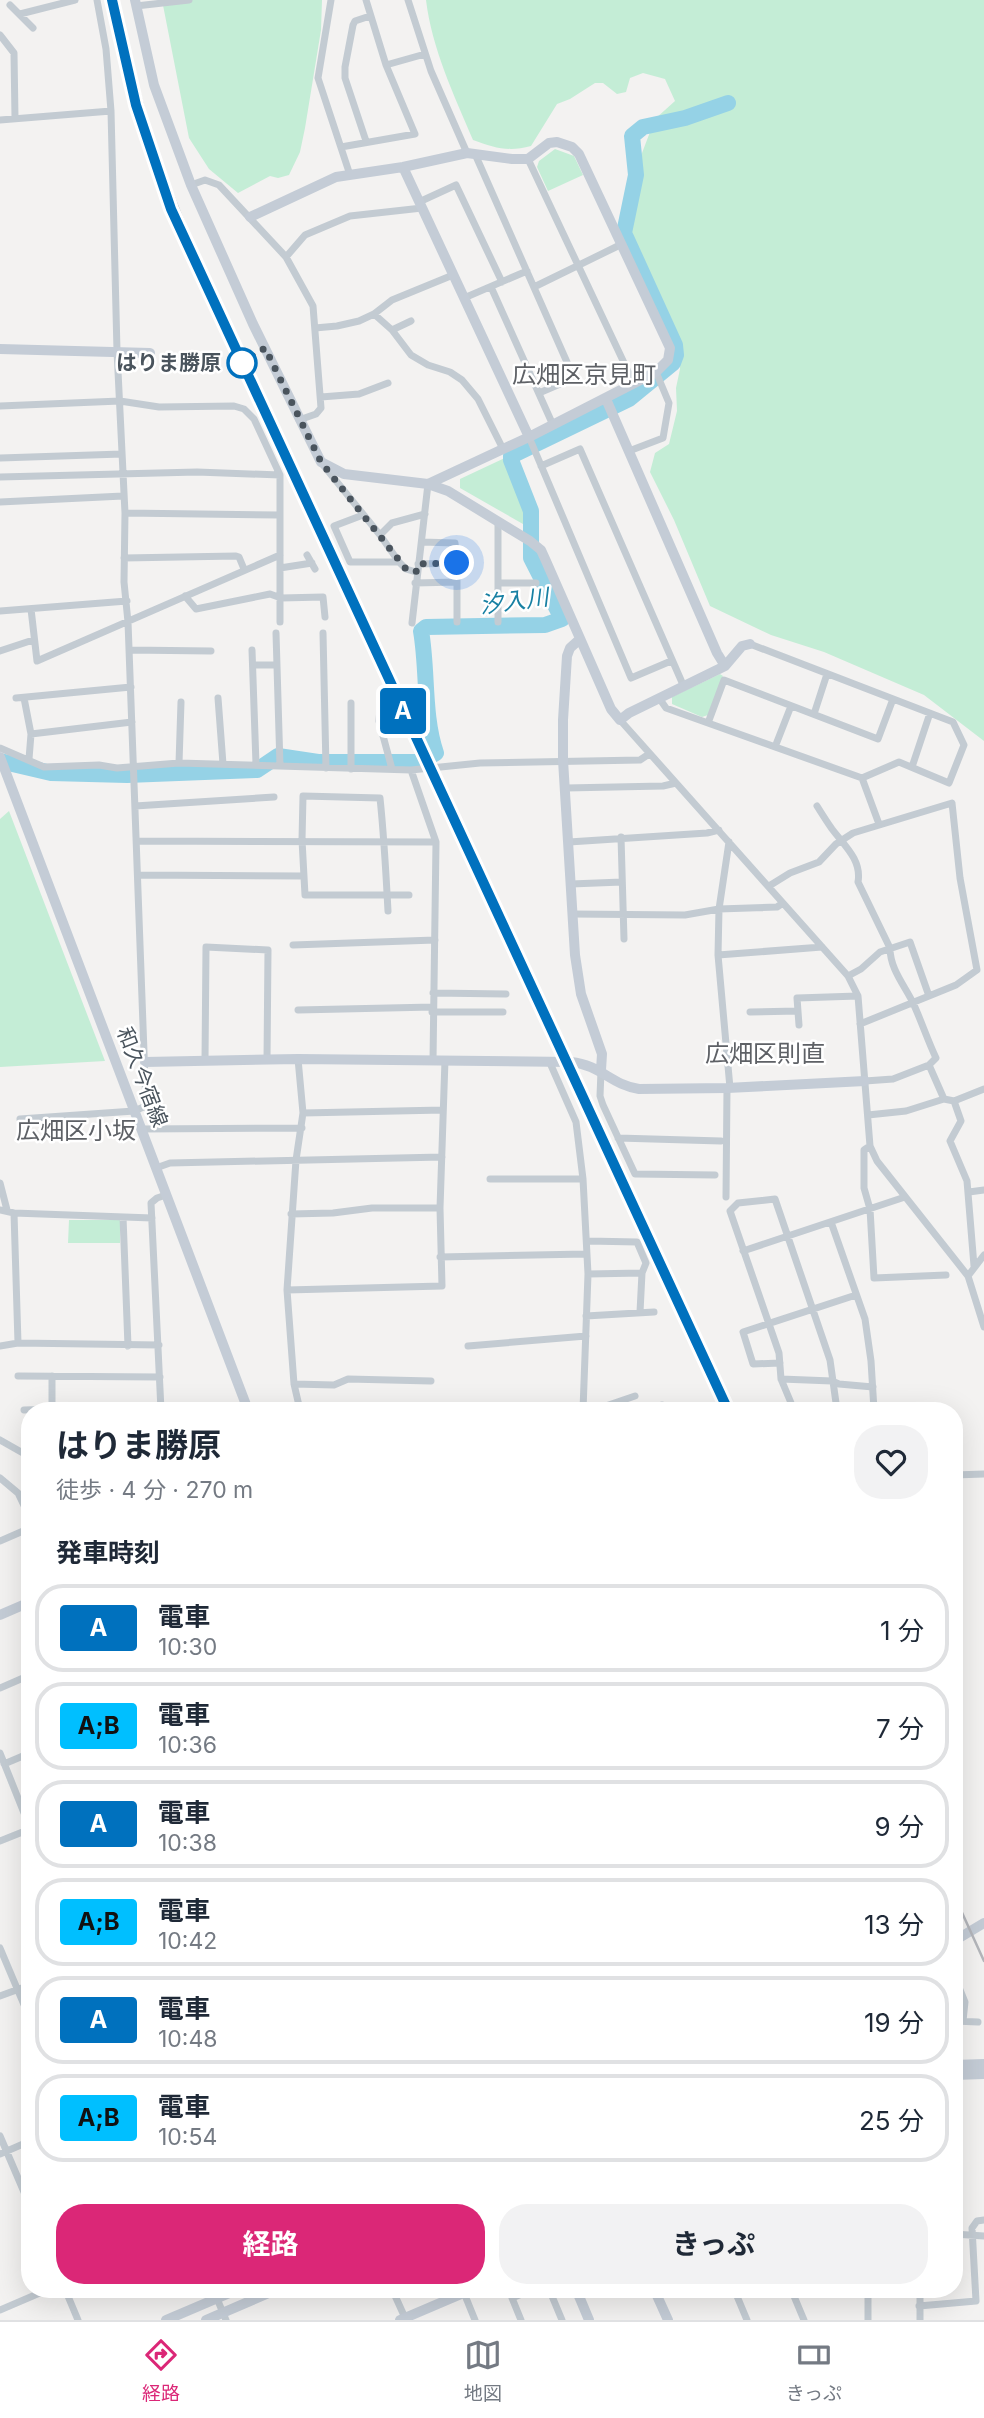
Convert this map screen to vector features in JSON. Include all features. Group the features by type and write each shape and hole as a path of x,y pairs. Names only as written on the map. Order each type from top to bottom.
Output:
{"street":[{"path":"20,14 75,0"},
{"path":"20,1119 134,1111 146,1106 124,558 125,513 117,351 111,111 106,49 97,0"},
{"path":"189,0 135,3 154,85 191,185 299,420 321,462 406,569 457,563"},
{"path":"331,0 318,78 350,175"},
{"path":"341,147 415,134 386,65 366,0"},
{"path":"408,0 425,54 574,378 539,393"},
{"path":"10,5 33,28"},
{"path":"366,141 345,78 345,67 353,25 355,21 370,16"},
{"path":"0,35 15,53 15,118"},
{"path":"386,65 425,54"},
{"path":"0,120 111,111"},
{"path":"250,217 336,177 471,153 528,159 549,144 564,142 579,154 670,348 668,360 656,372 606,399 428,484"},
{"path":"528,159 634,384"},
{"path":"403,167 529,437 631,678 671,661"},
{"path":"191,185 205,180 219,185 286,257 313,306 321,408 316,414 299,420"},
{"path":"286,257 305,235 351,216 421,205 456,185 502,282"},
{"path":"534,287 620,246"},
{"path":"464,298 527,271"},
{"path":"315,328 337,326 374,314 392,300 453,275"},
{"path":"491,287 554,425"},
{"path":"374,314 411,355 428,365 450,372 461,380 478,399 503,449"},
{"path":"391,330 411,321"},
{"path":"0,349 150,353"},
{"path":"629,451 663,438 669,403 656,372"},
{"path":"321,397 359,394 388,383"},
{"path":"606,399 725,666"},
{"path":"0,405 120,401 159,407 234,406 244,409 254,419 280,475 280,622"},
{"path":"541,466 580,449 684,687"},
{"path":"0,458 122,454"},
{"path":"321,462 344,474 428,484 448,491 541,550 611,709 848,976 858,996 870,1146 877,1161 968,1276 984,1327"},
{"path":"0,477 123,472 280,475"},
{"path":"412,623 428,484"},
{"path":"0,502 123,496"},
{"path":"125,513 279,515"},
{"path":"380,535 392,523 425,514"},
{"path":"363,515 334,526 350,562 399,562"},
{"path":"498,523 498,622"},
{"path":"422,542 455,543 457,622"},
{"path":"31,609 37,661 280,555"},
{"path":"280,568 314,566 307,555"},
{"path":"124,558 236,556 244,569"},
{"path":"415,583 457,582"},
{"path":"498,583 536,583"},
{"path":"185,596 196,609 270,594 281,598 323,597 325,617"},
{"path":"0,611 127,601"},
{"path":"276,633 281,766"},
{"path":"323,634 326,765"},
{"path":"0,651 33,639"},
{"path":"580,639 570,648 567,656 563,760 576,976 602,1054 600,1096 635,1174 715,1175"},
{"path":"620,720 659,698 725,666 742,646 750,644 953,722 964,745 949,783 899,762 862,778 666,708 659,698"},
{"path":"129,650 211,651"},
{"path":"252,650 256,764"},
{"path":"253,665 277,665"},
{"path":"814,714 827,674"},
{"path":"708,723 724,680 878,739 893,699"},
{"path":"29,759 31,734 20,698 131,687"},
{"path":"381,694 379,721 392,769"},
{"path":"218,698 223,764"},
{"path":"179,763 181,702"},
{"path":"351,703 351,769"},
{"path":"775,747 791,706"},
{"path":"912,767 930,713"},
{"path":"31,734 132,722"},
{"path":"0,748 44,767 99,765 117,768 179,763 326,765 351,769 411,770 480,763 640,760 649,754"},
{"name":"和久今宿線","path":"0,757 3,772 245,1402"},
{"path":"411,770 436,842 433,1061"},
{"path":"862,778 879,824"},
{"path":"566,788 663,786 676,783"},
{"path":"388,911 387,895 385,841 380,798 303,796 305,895 387,895 409,895"},
{"path":"135,806 274,797"},
{"path":"769,886 790,873 819,862 843,839 879,824 952,803 960,878 981,969 956,985 860,1024"},
{"path":"145,1062 298,1059 581,1063 601,1070 626,1087 639,1089 729,1088 893,1079 929,1065 936,1058 912,1001 903,989 890,955 890,948 858,882 860,873 843,839 834,832 817,806"},
{"path":"569,842 719,830"},
{"path":"621,837 624,939"},
{"path":"137,841 436,842"},
{"path":"726,1198 729,1088 718,955 719,909 729,842"},
{"path":"138,875 304,876"},
{"path":"571,884 622,882"},
{"path":"572,914 685,915 719,909 777,907 783,903"},
{"path":"293,945 435,940"},
{"path":"848,976 861,969 880,952 910,942 929,996"},
{"path":"205,1060 206,947 268,950 267,1060"},
{"path":"718,955 822,947"},
{"path":"433,993 506,994"},
{"path":"799,1025 797,998 858,996"},
{"path":"298,1010 433,1009 502,1012"},
{"path":"750,1012 797,1011"},
{"path":"298,1059 303,1113 291,1214 287,1290 294,1384 298,1402"},
{"path":"287,1290 442,1286 440,1208 445,1060"},
{"path":"550,1062 576,1122 583,1179 588,1241 583,1402"},
{"path":"929,1065 944,1099"},
{"path":"868,1115 906,1111 944,1099 954,1101 984,1089"},
{"path":"954,1101 961,1124 950,1142 970,1192 974,1266"},
{"path":"303,1113 443,1110"},
{"path":"141,1129 302,1128"},
{"path":"618,1138 721,1141"},
{"path":"870,1146 864,1150 864,1188 870,1209 874,1278 946,1275"},
{"path":"156,1168 170,1163 442,1157"},
{"path":"489,1178 583,1179"},
{"path":"0,1183 7,1211 18,1343"},
{"path":"970,1192 984,1190"},
{"path":"161,1402 151,1203 166,1195"},
{"path":"743,1251 905,1197"},
{"path":"790,1402 780,1380 780,1363 769,1325 730,1211 738,1203 775,1199 830,1360 836,1402"},
{"path":"291,1214 333,1213 372,1208 440,1208"},
{"path":"7,1211 152,1218"},
{"path":"123,1217 128,1346"},
{"path":"831,1222 865,1319 874,1402"},
{"path":"588,1241 637,1242 646,1263 642,1273 640,1312"},
{"path":"440,1257 586,1254"},
{"path":"968,1276 984,1257"},
{"path":"588,1274 642,1273"},
{"path":"780,1363 753,1364 743,1332 856,1295"},
{"path":"586,1316 654,1312"},
{"path":"468,1346 586,1336"},
{"path":"0,1346 68,1342 159,1345"},
{"path":"18,1376 160,1377"},
{"path":"52,1376 52,1402"},
{"path":"294,1384 334,1385 348,1379 431,1381"},
{"path":"780,1380 832,1381 873,1387"},
{"path":"617,1402 635,1396"},
{"path":"1,1441 21,1452"},
{"path":"963,1475 984,1474"},
{"path":"0,1478 21,1498"},
{"path":"0,1541 21,1532"},
{"path":"0,1615 21,1606"},
{"path":"0,1688 21,1679"},
{"path":"0,1753 21,1806"},
{"path":"4,1764 21,1757"},
{"path":"0,1841 21,1832"},
{"path":"963,1932 984,1923"},
{"path":"0,1948 21,1998"},
{"path":"0,1996 21,1988"},
{"path":"963,1997 963,2021 978,2022"},
{"path":"963,2065 984,2064"},
{"path":"963,2075 984,2074"},
{"path":"0,2136 3,2153 21,2188"},
{"path":"3,2153 21,2145"},
{"path":"919,2306 976,2301 972,2228 978,2221 984,2220"},
{"path":"963,2235 984,2236"},
{"path":"974,2277 984,2279"},
{"path":"0,2310 28,2298"},
{"path":"69,2298 78,2320"},
{"path":"166,2320 207,2298"},
{"path":"217,2298 224,2316"},
{"path":"206,2320 224,2316 260,2298"},
{"path":"395,2298 403,2319 452,2298"},
{"path":"465,2320 475,2318 470,2298"},
{"path":"512,2298 521,2320"},
{"path":"553,2298 562,2320"},
{"path":"580,2298 589,2320"},
{"path":"658,2298 668,2320"},
{"path":"738,2298 747,2320"},
{"path":"795,2298 804,2320"},
{"path":"867,2298 868,2320"},
{"path":"919,2298 920,2320"}],"green space":[{"path":"162,0 322,0 321,30 305,128 300,152 289,175 278,178 270,176 238,193 209,169 189,138"},
{"path":"426,0 984,0 984,741 924,695 824,652 771,635 710,606 674,520 650,472 655,453 669,444 677,411 679,343 669,316 638,257 631,228 642,153 655,119 675,101 665,79 643,73 630,78 626,92 617,94 603,83 595,83 557,104 531,146 509,149 481,143 473,140 445,72 433,36"},
{"path":"555,149 574,156 583,175 548,191 537,167 539,161"},
{"path":"509,456 529,511 530,528 460,488 460,479"},
{"path":"720,674 723,676 708,715 702,717 672,704 672,697"},
{"path":"9,811 105,1061 0,1067 0,819"},
{"path":"69,1220 120,1220 120,1243 68,1243"}],"waterway":[{"name":"汐入川","path":"0,761 51,773 127,775 257,770 278,756 318,762 420,762 436,753 427,708 421,631 426,627 545,625 562,619 531,558 531,511 511,456 629,399 673,363 676,355 675,345 624,233 636,175 632,136 643,127 685,118 728,103"}],"railway":[{"path":"117,0 152,136 197,252 730,1402"},
{"path":"963,1915 984,1961"}],"train":[{"name":"A","path":"112,0 136,105 171,209 724,1402"}],"place":[{"name":"はりま勝原","path":"242,363"}],"district":[{"name":"広畑区京見町","path":"584,375"},
{"name":"広畑区則直","path":"765,1054"},
{"name":"広畑区小坂","path":"76,1131"}],"route":[{"path":"242,363 265,348 321,462 406,569 416,572 418,564 457,563"}]}
